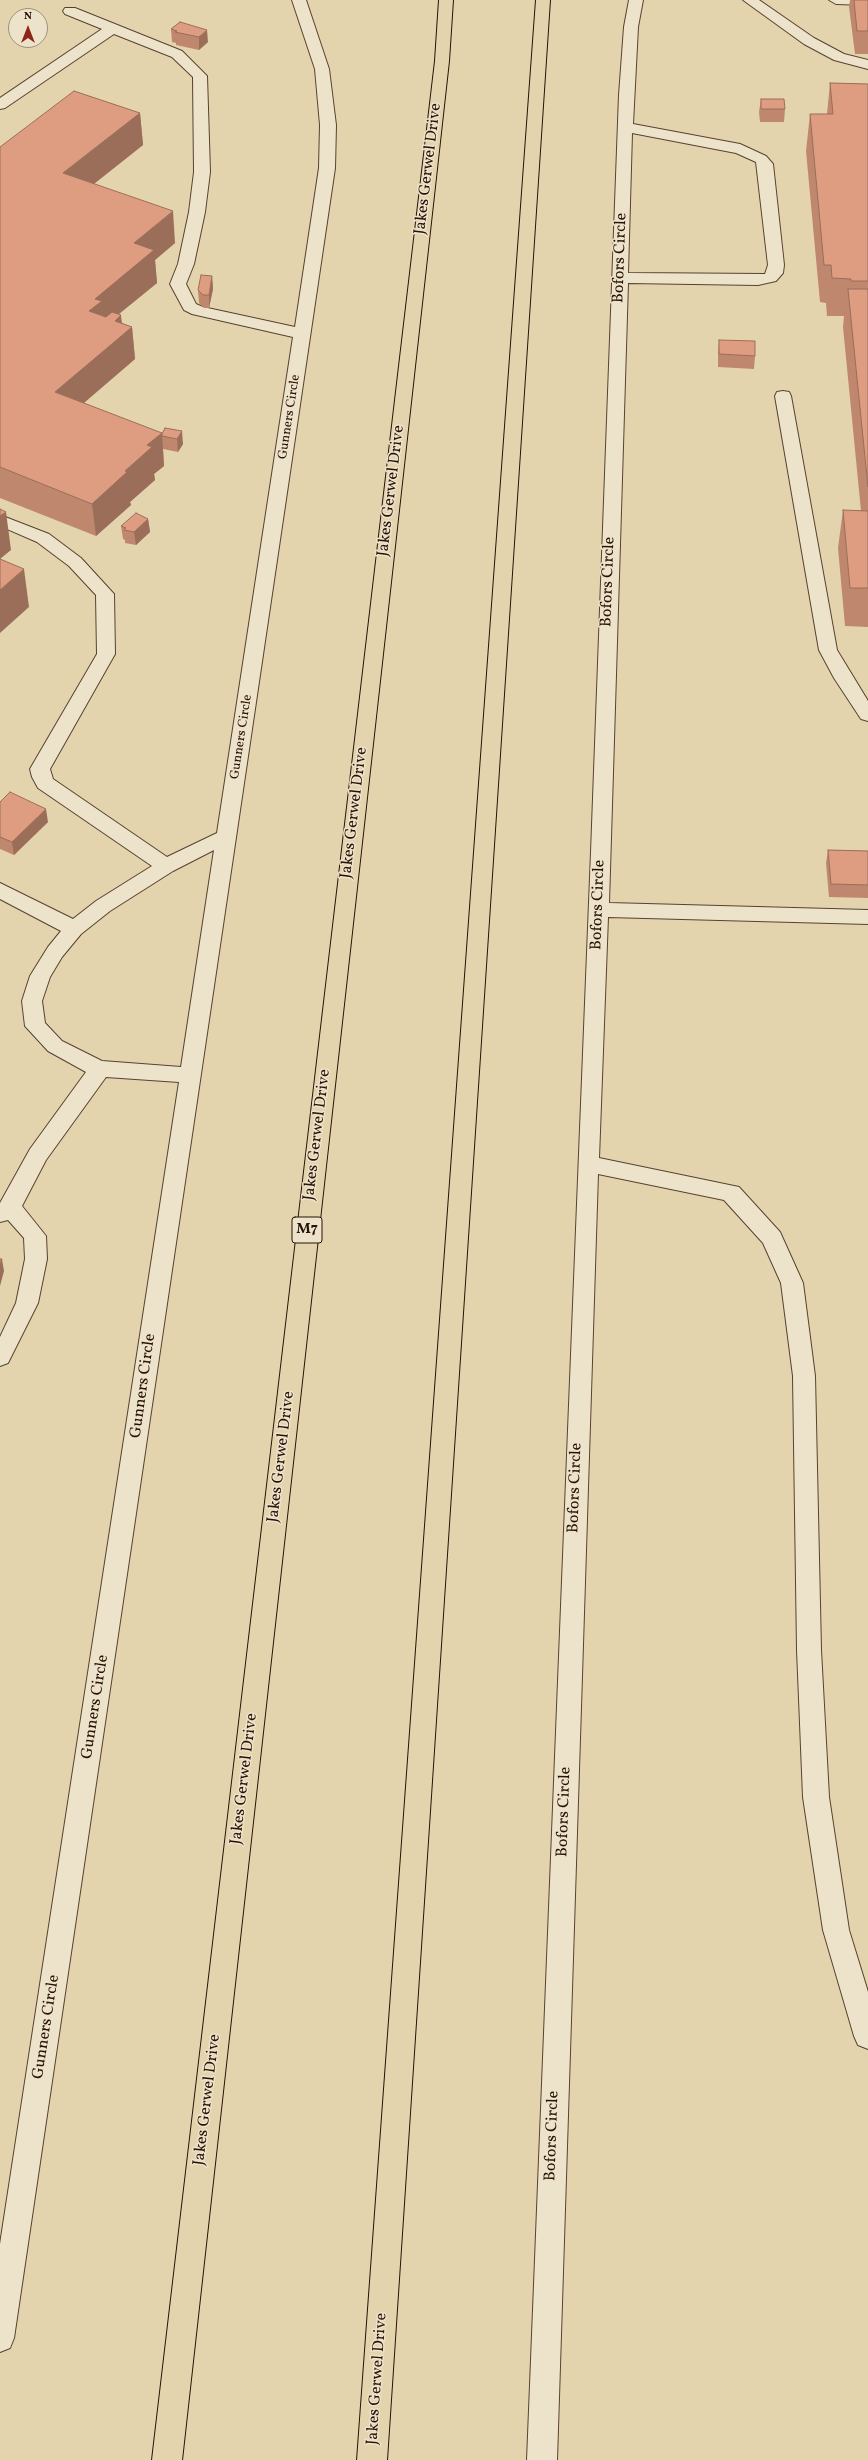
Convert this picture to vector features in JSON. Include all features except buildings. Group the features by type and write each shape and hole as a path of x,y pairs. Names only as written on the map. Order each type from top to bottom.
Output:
{"highway":[{"name":"Jakes Gerwel Drive","path":"167,2460 441,69 446,0"},
{"name":"Jakes Gerwel Drive","path":"372,2460 543,0"}],"street":[{"name":"Gunners Circle","path":"0,2338 327,168 328,125 322,68 299,0"},
{"name":"Bofors Circle","path":"542,2460 625,127 629,52 636,0"},
{"path":"750,0 809,41 839,57 868,65"},
{"path":"836,0 868,1"},
{"path":"70,11 177,54 200,76 202,172 197,212 186,264 178,284 190,307 198,311 303,334"},
{"path":"0,105 113,28"},
{"path":"620,278 758,280 770,278 775,273 776,265 765,164 761,159 740,149 625,127"},
{"path":"783,396 828,650 843,678 868,715"},
{"path":"0,520 43,538 75,562 105,594 107,617 106,654 40,769 45,783 166,866"},
{"path":"190,1075 100,1069 55,1046 35,1026 32,1001 40,976 55,952 74,929 103,906 166,866 227,836"},
{"path":"0,890 74,929"},
{"path":"598,910 868,917"},
{"path":"0,1357 12,1338 27,1304 36,1259 35,1236 5,1210 38,1155 100,1069"},
{"path":"588,1164 730,1193 772,1238 792,1283 804,1376 809,1650 816,1797 836,1930 868,2036"}]}
